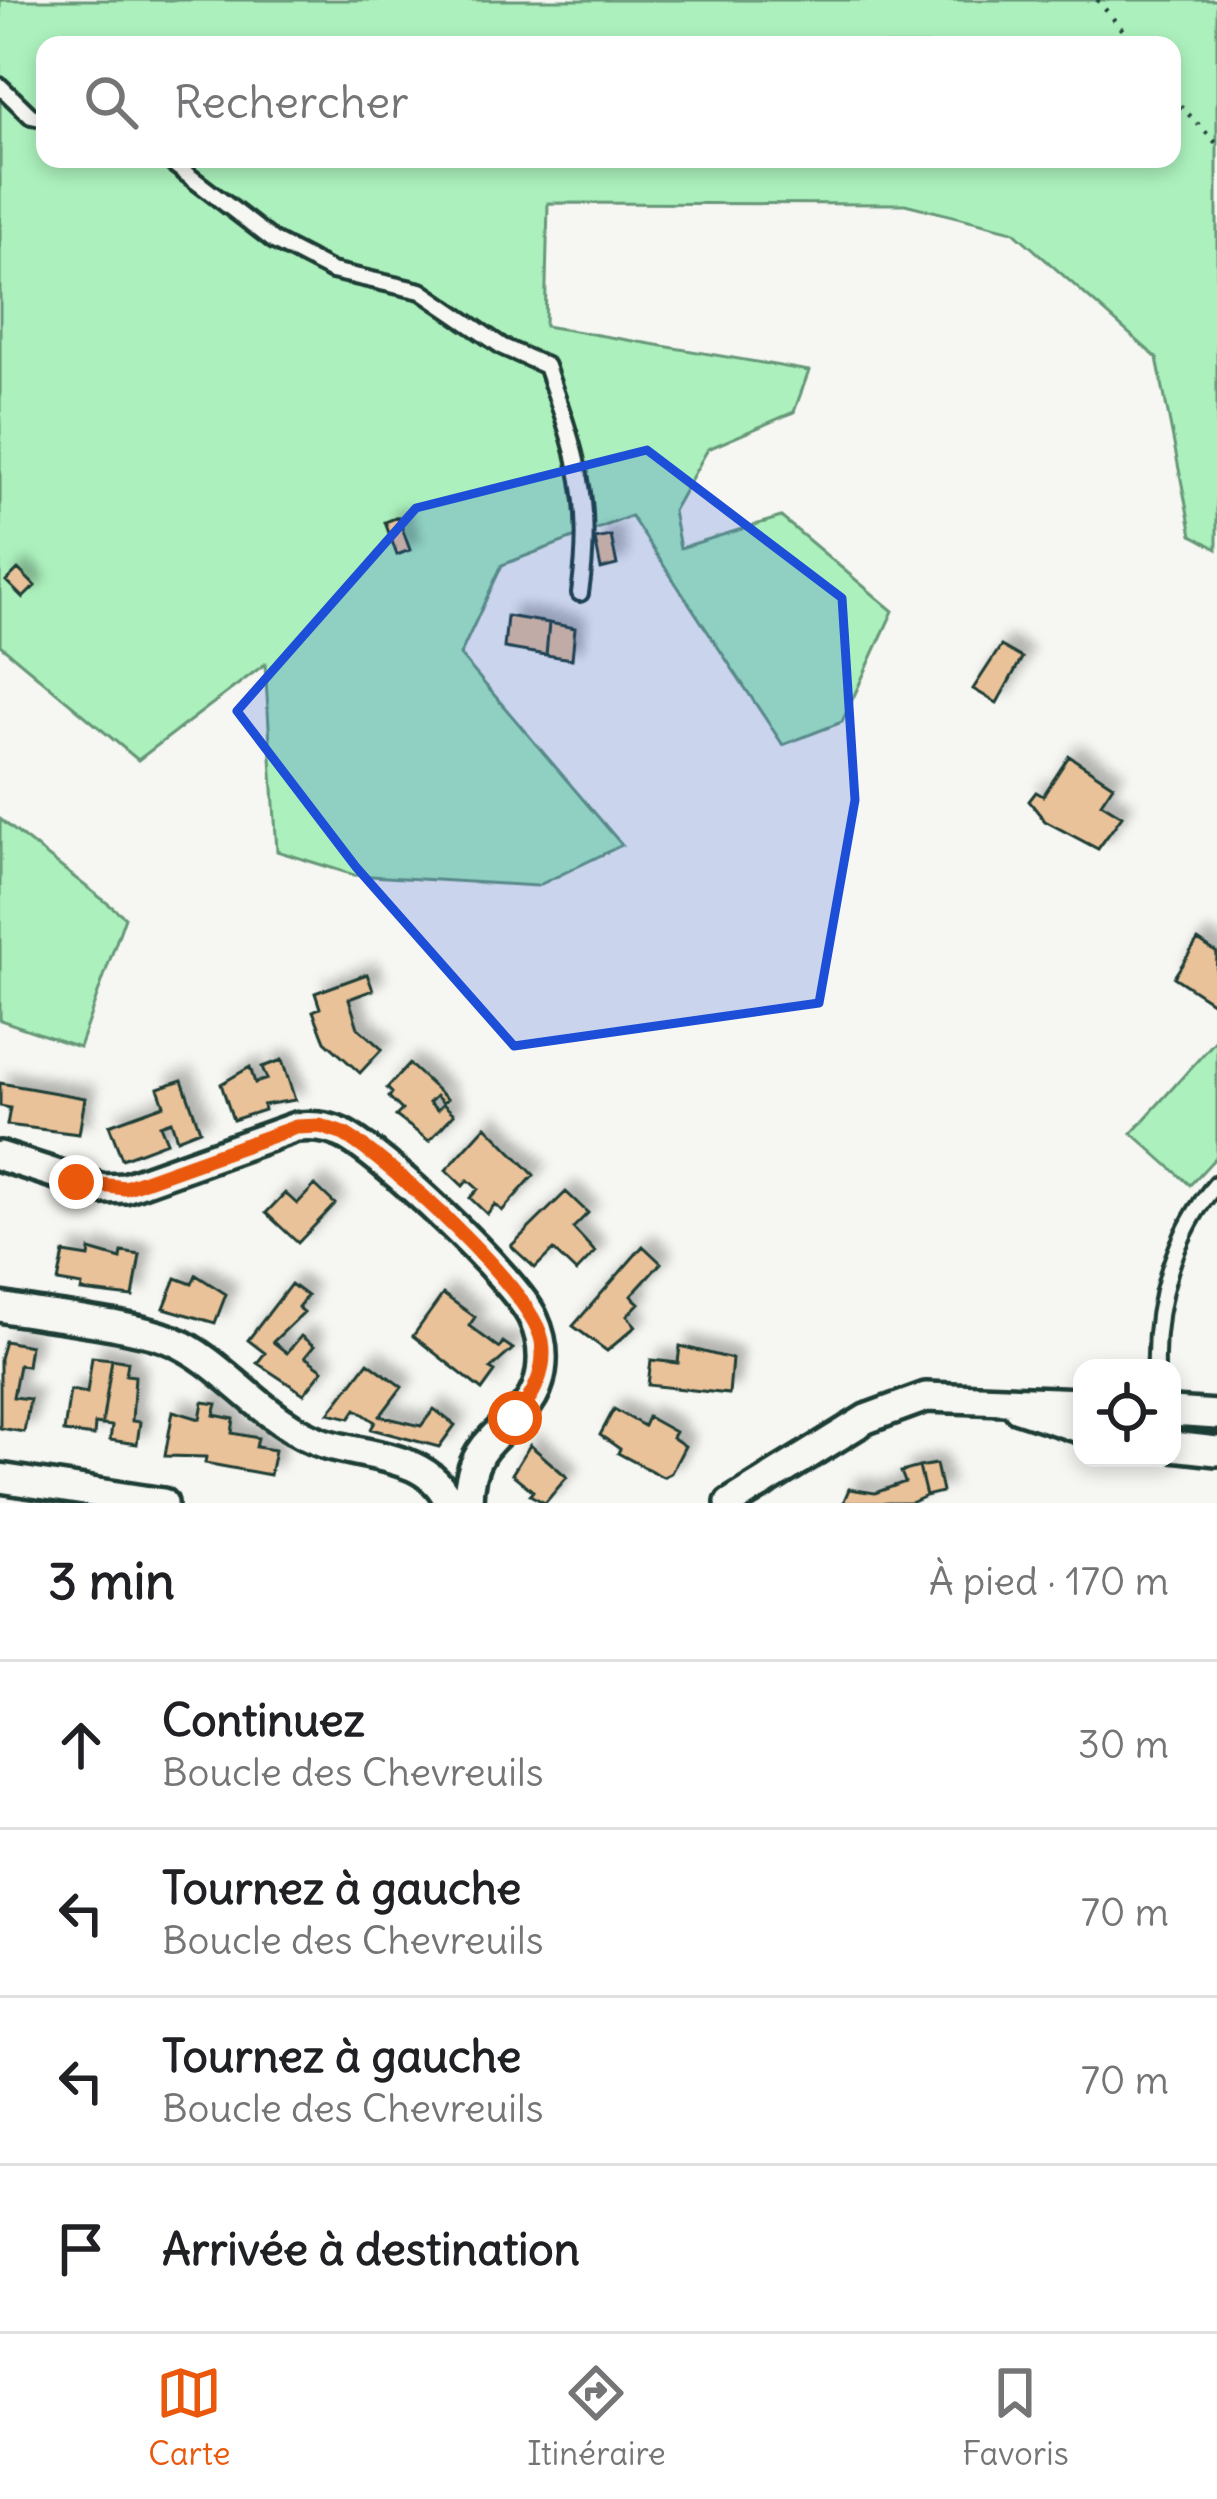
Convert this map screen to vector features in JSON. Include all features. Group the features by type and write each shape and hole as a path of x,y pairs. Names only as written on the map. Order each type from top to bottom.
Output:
{"street":[{"path":"0,1156 103,1189 125,1188 296,1127 320,1126 362,1144 511,1283 542,1343 541,1375 531,1398 471,1464 468,1503"},
{"path":"0,1307 172,1340 290,1428 321,1442 407,1464 430,1476 449,1503"},
{"path":"730,1503 813,1448 926,1397 1073,1403"},
{"path":"997,1401 1073,1426"},
{"path":"1181,1413 1217,1415"},
{"path":"1181,1447 1217,1450"},
{"path":"0,1478 163,1503"}],"lane":[{"path":"0,86 36,117"},
{"path":"179,168 274,241 332,271 422,291 503,347 546,366 580,463 588,540 580,593"},
{"path":"1156,1359 1155,1332 1177,1247 1217,1183"}],"path":[{"path":"1097,0 1128,36"},
{"path":"1181,106 1217,144"}],"highlighted area":[{"path":"647,450 842,598 855,800 819,1003 514,1046 356,867 237,711 416,508"}],"green space":[{"path":"0,0 1217,0 1217,549 1192,535 1157,358 1013,231 905,204 548,203 545,326 809,371 794,412 708,449 673,511 680,548 781,517 893,611 842,722 783,745 631,516 502,565 460,655 622,845 537,886 354,875 277,851 265,664 138,760 0,645"},
{"path":"0,819 125,917 79,1047 0,1020"},
{"path":"1217,1039 1217,1156 1190,1185 1132,1133"}],"building":[{"path":"398,517 410,550 397,555 385,522"},
{"path":"611,536 617,565 601,569 595,539"},
{"path":"18,569 35,586 23,598 6,581"},
{"path":"507,616 549,623 546,655 504,648"},
{"path":"549,623 575,628 572,659 546,655"},
{"path":"1001,646 1022,658 997,703 973,689"},
{"path":"1069,756 1113,785 1101,803 1122,816 1098,849 1045,821 1029,801 1036,792 1043,796"},
{"path":"1198,940 1217,953 1215,1004 1174,977"},
{"path":"367,974 373,990 349,999 358,1028 382,1049 360,1073 325,1041 313,1011 320,1008 315,993"},
{"path":"282,1060 295,1100 263,1105 264,1110 233,1120 221,1084 250,1067 255,1083 267,1079 262,1067"},
{"path":"409,1064 447,1099 443,1103 436,1096 429,1103 437,1110 443,1104 454,1114 429,1141 396,1116 402,1110 389,1097 392,1093 387,1088"},
{"path":"182,1080 200,1130 177,1139 171,1121 160,1125 167,1142 122,1159 109,1125 164,1105 158,1088"},
{"path":"0,1083 85,1098 79,1134 7,1125 10,1108 0,1106"},
{"path":"486,1126 534,1175 502,1211 495,1204 487,1214 470,1198 478,1189 468,1180 463,1186 446,1170"},
{"path":"315,1185 335,1204 298,1243 266,1213 285,1193 297,1204"},
{"path":"566,1192 588,1213 573,1228 595,1252 576,1272 553,1250 535,1268 511,1246"},
{"path":"643,1246 661,1263 631,1296 639,1303 627,1316 636,1326 607,1351 573,1326"},
{"path":"90,1250 121,1259 122,1252 140,1255 133,1297 81,1291 82,1286 58,1282 64,1253 89,1257"},
{"path":"196,1275 226,1294 215,1323 164,1308 176,1278 192,1284"},
{"path":"291,1284 307,1296 298,1307 304,1312 273,1342 287,1353 301,1336 314,1346 305,1357 323,1370 304,1394 257,1363 265,1353 248,1340"},
{"path":"443,1294 475,1317 469,1326 499,1348 503,1342 513,1349 490,1369 495,1372 482,1390 413,1336"},
{"path":"5,1341 30,1346 27,1366 19,1365 13,1397 30,1399 24,1432 0,1428 0,1358"},
{"path":"680,1346 732,1359 729,1394 648,1385 651,1360 678,1363"},
{"path":"92,1357 112,1359 102,1425 95,1424 94,1436 64,1432 70,1390 87,1393"},
{"path":"112,1359 128,1362 126,1375 135,1376 132,1421 140,1422 137,1444 110,1440 112,1426 102,1425"},
{"path":"368,1362 402,1387 380,1416 421,1426 434,1409 455,1425 439,1447 371,1429 375,1422 356,1409 350,1418 329,1413"},
{"path":"203,1402 217,1404 214,1415 234,1419 232,1433 258,1438 256,1447 275,1450 270,1475 205,1463 206,1457 165,1456 173,1411 200,1419"},
{"path":"614,1409 644,1426 648,1417 675,1432 672,1437 685,1446 671,1473 663,1477 618,1453 620,1449 600,1435"},
{"path":"530,1445 567,1477 545,1503 530,1495 533,1491 512,1474"},
{"path":"936,1464 942,1492 926,1496 919,1467"},
{"path":"919,1467 926,1496 911,1503 843,1503 849,1489 875,1493 905,1482 901,1472"}],"route":[{"path":"76,1182 103,1189 125,1188 296,1127 320,1126 344,1134 362,1144 511,1283 532,1316 542,1343 541,1375 515,1418"}]}
